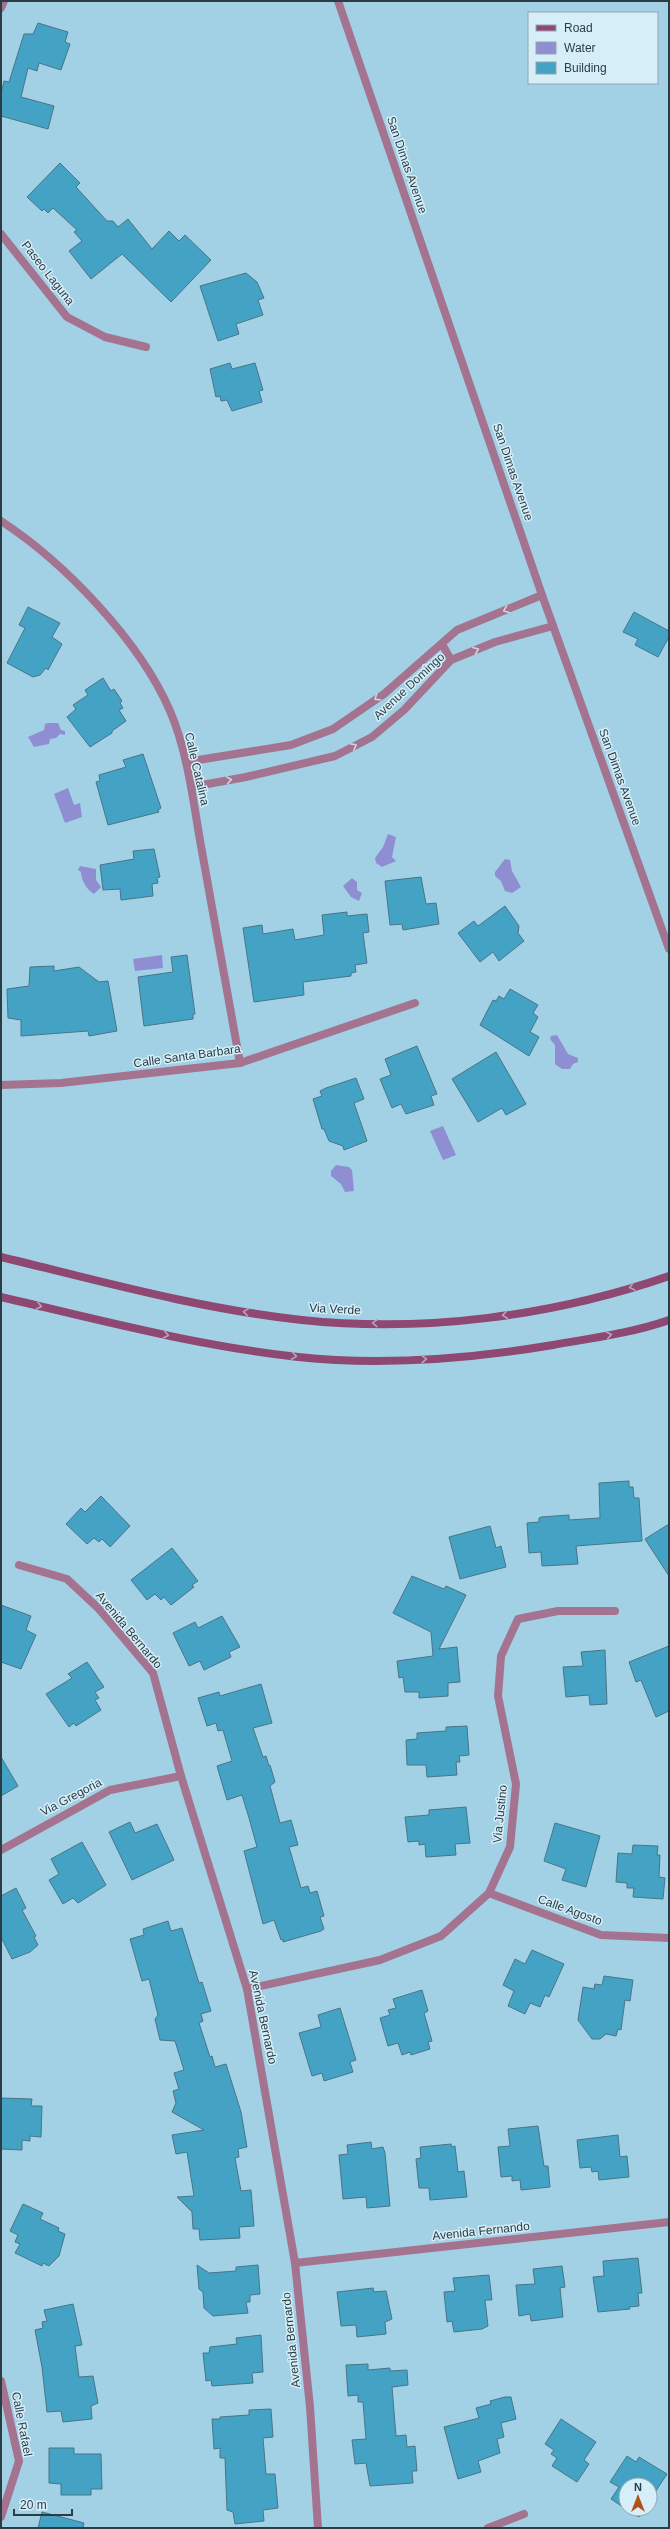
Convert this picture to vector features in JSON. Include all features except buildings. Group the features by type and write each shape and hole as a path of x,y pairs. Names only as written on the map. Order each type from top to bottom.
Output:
{"main road":[{"name":"Via Verde","path":"1,1258 220,1308 303,1320 385,1324 476,1319 547,1309 669,1276"},
{"path":"1,1297 198,1342 299,1357 391,1361 490,1355 610,1335 669,1320"}],"street":[{"path":"1,8 4,1"},
{"name":"San Dimas Avenue","path":"338,1 542,595 669,949"},
{"name":"Paseo Laguna","path":"1,234 67,317 105,337 146,347"},
{"name":"Calle Catalina","path":"1,521 50,557 97,605 139,655 170,711 186,762 191,787 240,1063"},
{"name":"Avenue Domingo","path":"186,762 291,745 333,729 384,694 457,630 542,595"},
{"name":"Avenue Domingo","path":"191,787 246,777 335,756 372,737 404,710 451,660 494,642 553,626"},
{"path":"442,644 451,660"},
{"name":"Calle Santa Barbara","path":"1,1085 93,1080 240,1063 416,1003"},
{"name":"Avenida Bernardo","path":"19,1565 67,1580 98,1608 153,1673 181,1776 247,1989 295,2263 310,2407 318,2528"},
{"name":"Via Justino","path":"247,1989 380,1960 441,1936 489,1893 510,1847 516,1784 498,1696 501,1656 518,1619 558,1610 615,1610"},
{"name":"Via Gregoria","path":"1,1850 110,1790 181,1776"},
{"name":"Calle Agosto","path":"489,1893 601,1935 669,1938"},
{"name":"Avenida Fernando","path":"295,2263 669,2222"},
{"name":"Calle Rafael","path":"1,2381 19,2461 1,2517"},
{"path":"488,2528 524,2514"}],"water":[{"path":"58,723 61,730 65,731 65,735 60,734 56,738 50,739 49,744 34,747 28,737 44,730 45,724"},
{"path":"68,788 74,805 80,803 82,817 65,823 54,794"},
{"path":"388,834 396,837 392,857 396,861 382,867 376,863 375,858 383,847"},
{"path":"505,859 510,860 512,871 521,887 512,893 505,891 501,881 495,876 495,872"},
{"path":"80,866 96,869 96,880 101,887 94,894 89,890 83,881 81,872 78,870"},
{"path":"352,878 357,882 357,890 362,893 359,901 351,897 343,886"},
{"path":"162,955 163,968 135,971 133,959"},
{"path":"557,1035 568,1054 578,1058 578,1062 573,1064 570,1069 562,1069 555,1064 555,1045 550,1039 551,1036"},
{"path":"443,1126 456,1155 443,1160 430,1131"},
{"path":"336,1165 349,1167 352,1170 354,1191 345,1192 341,1184 331,1176 331,1171"}]}
